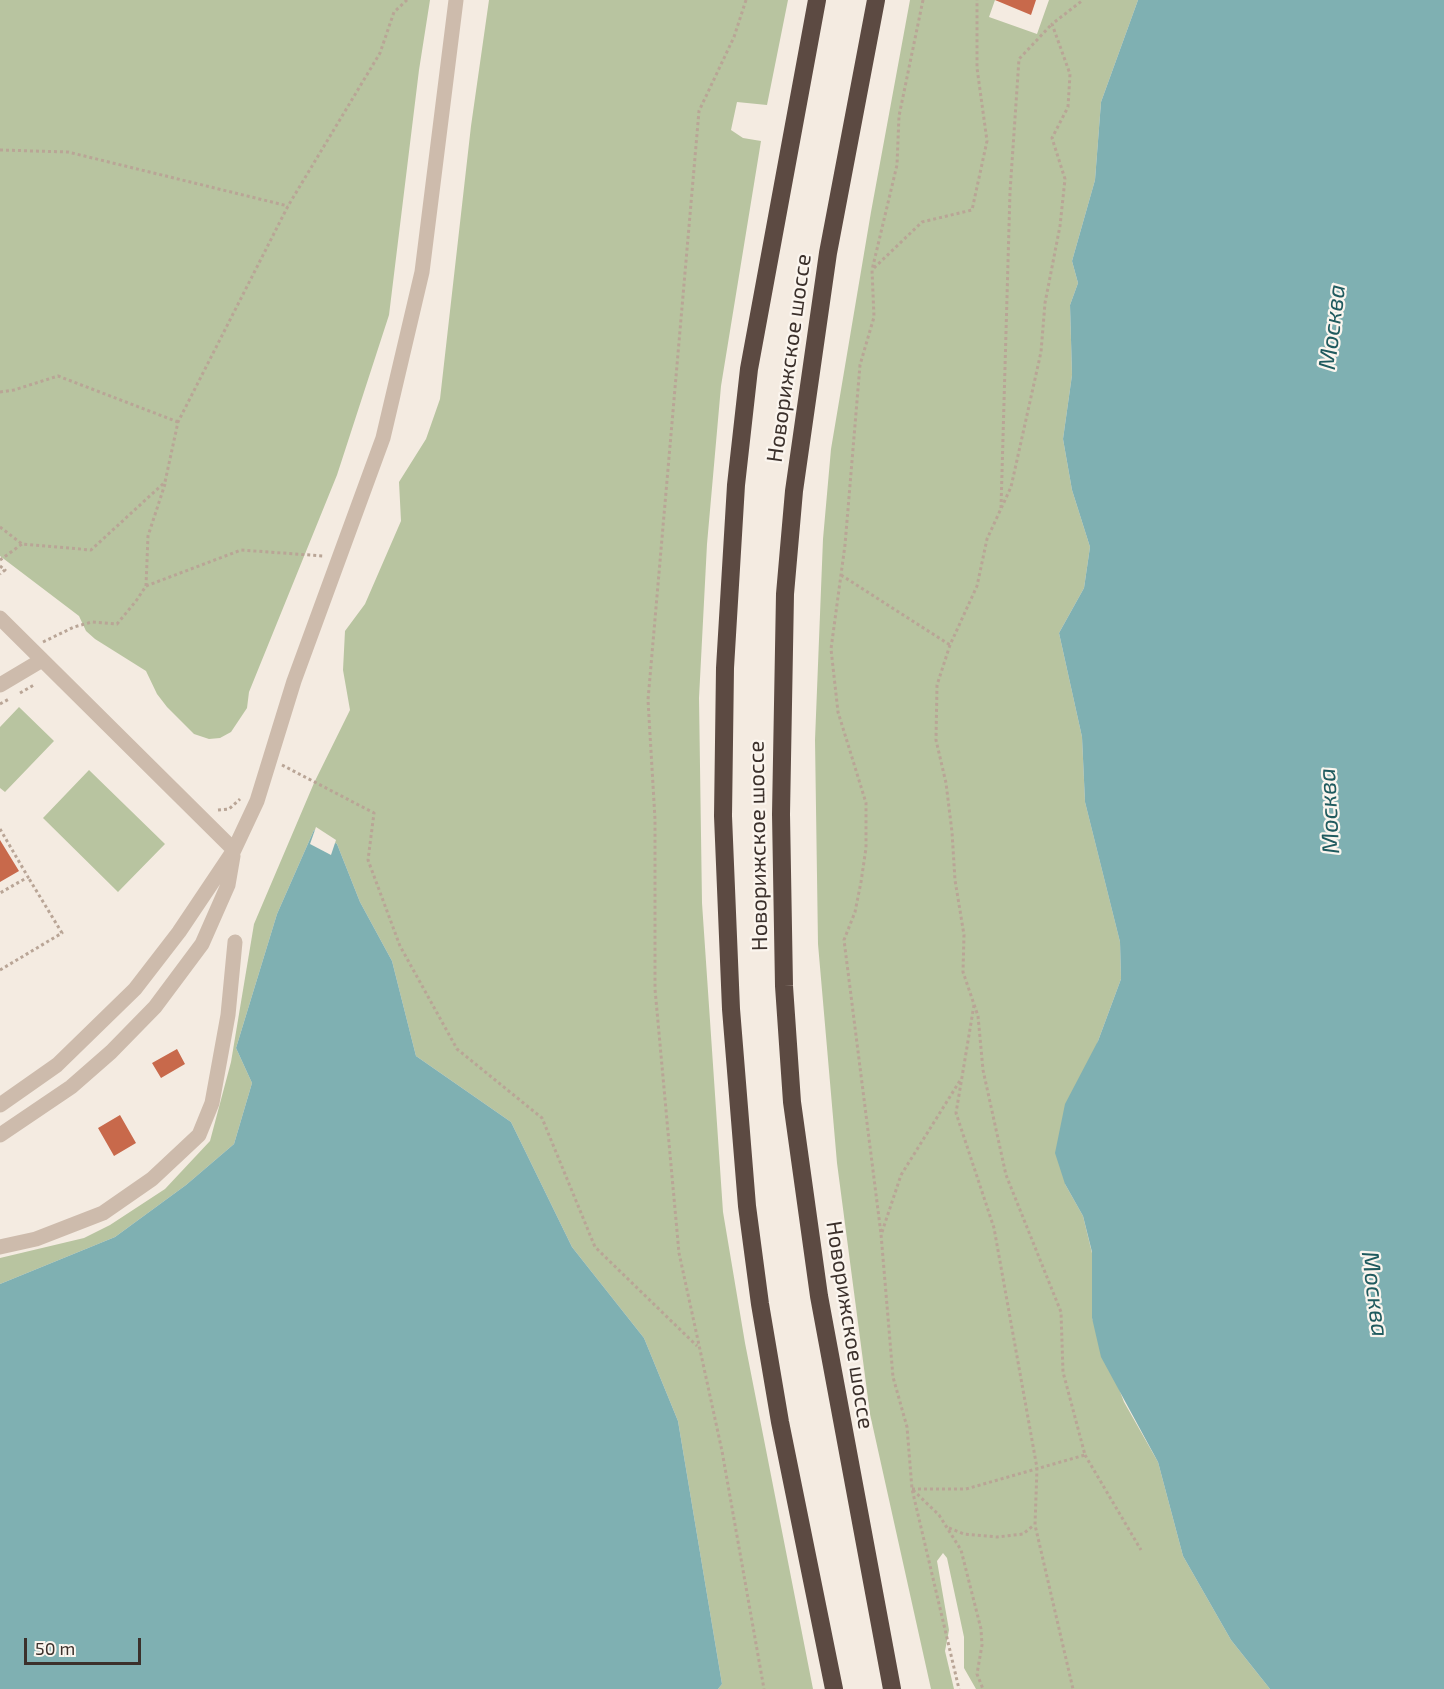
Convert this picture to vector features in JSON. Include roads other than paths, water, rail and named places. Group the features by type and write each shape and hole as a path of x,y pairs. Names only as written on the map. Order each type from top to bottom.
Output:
{"highway":[{"name":"Новорижское шоссе","path":"817,0 749,369 736,485 725,668 723,816 731,1009 750,1228 780,1422 834,1689"},
{"name":"Новорижское шоссе","path":"876,0 828,253 794,491 785,594 781,814 784,986 792,1102 819,1296 892,1689"}],"street":[{"path":"0,1105 57,1065 135,989 179,932 234,850 257,801 298,670 383,438 422,272 456,0"},
{"path":"0,618 234,850"},
{"path":"0,685 42,660"},
{"path":"0,1135 71,1087 111,1052 155,1007 202,944 228,885 234,850"},
{"path":"0,1247 36,1239 103,1213 152,1179 199,1135 212,1103 228,1015 235,942"}],"water":[{"name":"Москва","path":"1138,0 1444,0 1444,1689 1270,1689 1231,1640 1183,1556 1158,1462 1101,1357 1092,1318 1092,1252 1083,1216 1065,1184 1055,1153 1065,1104 1098,1041 1121,979 1120,942 1085,802 1082,737 1059,633 1084,588 1090,547 1072,490 1063,439 1072,375 1070,305 1078,283 1072,261 1095,180 1101,102"},
{"path":"314,830 337,844 360,902 392,961 416,1056 511,1122 572,1247 644,1338 678,1421 722,1684 718,1689 0,1689 0,1284 115,1237 186,1185 234,1144 252,1083 236,1048 277,914"}]}
